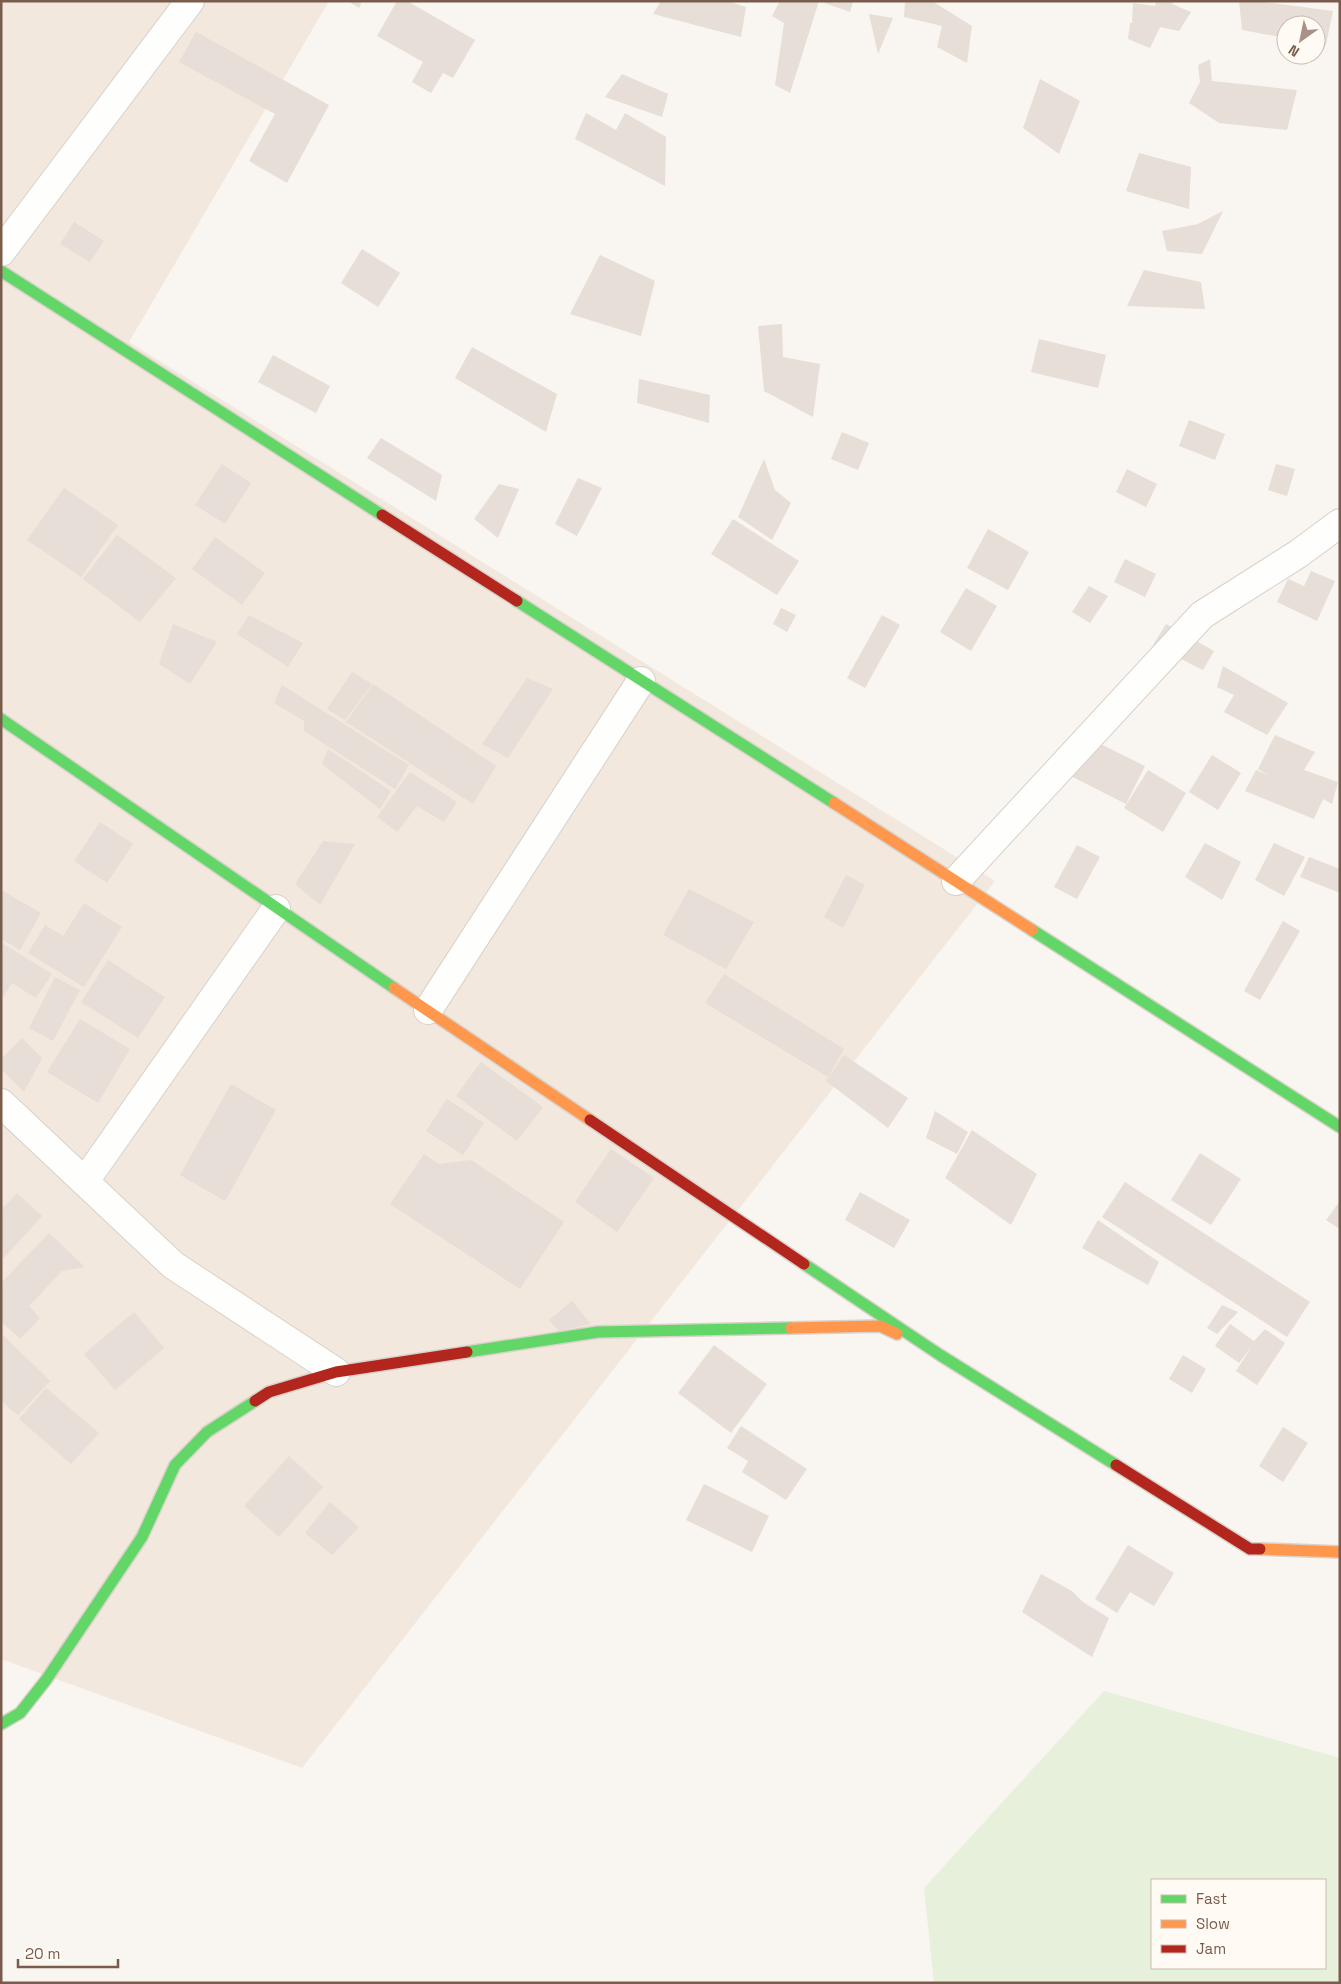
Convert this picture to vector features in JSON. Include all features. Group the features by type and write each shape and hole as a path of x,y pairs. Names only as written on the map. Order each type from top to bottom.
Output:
{"street":[{"path":"1,252 190,1"},
{"path":"1,271 1340,1127"},
{"path":"956,881 1202,614 1298,554 1340,523"},
{"path":"428,1010 641,680"},
{"path":"1,719 276,909 940,1355 1250,1549 1340,1552"},
{"path":"85,1181 276,909"},
{"path":"1,1103 174,1265 336,1372"},
{"path":"1,1724 20,1713 46,1680 142,1537 176,1465 207,1432 269,1392 336,1372 598,1332 880,1326 940,1355"}],"shaded area":[{"path":"1,1 329,1 129,342 995,881 302,1768 1,1659"}],"green space":[{"path":"1104,1691 1340,1758 1340,1983 934,1983 924,1888"}],"building":[{"path":"348,1 362,1 359,8"},
{"path":"397,1 407,1 475,40 453,78 443,73 431,93 412,82 423,62 377,36"},
{"path":"661,1 727,1 746,7 741,37 653,14"},
{"path":"780,1 819,1 790,93 775,85 784,23 772,16"},
{"path":"819,1 853,1 850,12"},
{"path":"905,1 932,1 972,26 967,63 937,47 942,26 904,17"},
{"path":"1156,1 1173,1 1172,4 1191,12 1179,31 1160,27 1150,48 1128,39 1130,23 1132,23 1133,3 1155,6"},
{"path":"1239,1 1257,1 1333,11 1326,45 1326,15 1276,15 1276,36 1242,30"},
{"path":"869,14 893,18 878,54"},
{"path":"196,32 329,105 287,183 249,161 275,114 179,62"},
{"path":"1210,59 1212,81 1297,90 1287,130 1219,123 1189,103 1200,82 1198,65"},
{"path":"622,74 668,94 662,117 605,97"},
{"path":"1040,79 1080,101 1059,154 1023,128"},
{"path":"586,113 616,130 625,113 666,137 665,186 575,139"},
{"path":"1139,153 1191,167 1189,209 1126,191"},
{"path":"1223,211 1202,254 1167,251 1162,231 1198,224"},
{"path":"74,222 104,241 90,262 60,244"},
{"path":"362,249 400,273 378,307 341,283"},
{"path":"600,255 655,281 641,336 570,314"},
{"path":"1144,270 1201,282 1205,309 1127,306"},
{"path":"782,324 783,357 820,364 813,417 764,391 758,326"},
{"path":"1039,339 1106,355 1098,388 1031,372"},
{"path":"472,347 557,394 546,432 455,378"},
{"path":"273,355 330,386 316,413 258,382"},
{"path":"639,379 710,395 709,423 637,403"},
{"path":"1189,420 1225,434 1215,460 1179,446"},
{"path":"842,432 869,443 858,470 831,459"},
{"path":"381,438 442,475 436,501 367,458"},
{"path":"764,459 775,490 791,503 772,540 738,517"},
{"path":"222,464 251,483 225,524 195,505"},
{"path":"1276,464 1295,469 1287,496 1268,490"},
{"path":"1127,469 1157,484 1146,507 1116,492"},
{"path":"578,478 602,488 577,536 555,524"},
{"path":"499,484 519,489 498,538 474,519"},
{"path":"64,488 118,525 81,577 27,540"},
{"path":"733,519 799,561 777,595 711,554"},
{"path":"988,529 1029,552 1008,590 967,568"},
{"path":"117,535 176,578 140,622 83,579"},
{"path":"215,537 265,573 242,605 192,569"},
{"path":"1125,559 1156,574 1145,597 1114,582"},
{"path":"1311,571 1335,581 1317,621 1277,602 1288,579 1304,586"},
{"path":"1089,586 1108,596 1090,623 1072,612"},
{"path":"966,588 997,606 971,651 940,632"},
{"path":"781,608 796,615 787,632 773,624"},
{"path":"249,615 303,643 288,667 237,634"},
{"path":"882,615 900,625 865,688 847,678"},
{"path":"173,624 217,642 190,684 159,664"},
{"path":"1166,624 1214,651 1203,670 1153,645"},
{"path":"1223,666 1288,703 1267,735 1224,712 1234,695 1217,687"},
{"path":"352,672 372,684 345,720 327,709"},
{"path":"527,678 553,689 508,758 482,744"},
{"path":"373,684 496,766 473,804 346,722"},
{"path":"282,685 409,765 395,789 304,731 304,721 274,703"},
{"path":"1074,731 1145,766 1126,804 1055,768"},
{"path":"1275,735 1315,752 1304,770 1338,782 1332,804 1323,799 1314,819 1245,791 1256,770 1268,775 1258,769"},
{"path":"328,749 391,791 380,809 322,764"},
{"path":"1212,755 1241,773 1218,810 1189,792"},
{"path":"1148,770 1186,793 1163,832 1124,808"},
{"path":"410,772 457,802 444,822 417,806 397,832 377,817"},
{"path":"100,822 133,844 107,883 74,861"},
{"path":"323,841 355,844 320,905 295,884"},
{"path":"1205,843 1241,862 1222,900 1185,877"},
{"path":"1274,843 1305,857 1284,896 1255,880"},
{"path":"1077,845 1100,857 1077,899 1054,887"},
{"path":"1309,857 1340,869 1340,893 1300,877"},
{"path":"846,875 865,885 843,928 824,917"},
{"path":"689,889 754,922 726,969 663,935"},
{"path":"1,890 41,913 20,950 1,939"},
{"path":"84,903 122,927 84,987 28,953 45,925 63,936"},
{"path":"1283,921 1300,931 1260,1000 1244,991"},
{"path":"2,943 52,974 36,998 12,983 1,1000"},
{"path":"108,960 165,997 138,1038 81,1002"},
{"path":"724,974 844,1049 828,1077 705,1003"},
{"path":"55,977 80,990 53,1041 29,1028"},
{"path":"80,1019 130,1049 98,1103 47,1072"},
{"path":"22,1038 42,1058 24,1092 1,1069 1,1059"},
{"path":"844,1055 908,1098 888,1128 826,1081"},
{"path":"481,1062 543,1107 517,1141 456,1096"},
{"path":"231,1084 276,1110 225,1201 180,1175"},
{"path":"447,1099 484,1123 463,1155 426,1131"},
{"path":"935,1111 968,1132 957,1154 926,1138"},
{"path":"972,1130 1037,1174 1011,1225 945,1178"},
{"path":"611,1149 654,1178 617,1232 575,1202"},
{"path":"1200,1153 1241,1179 1211,1225 1171,1200"},
{"path":"424,1154 439,1164 471,1160 564,1222 520,1289 390,1204"},
{"path":"1125,1182 1310,1302 1287,1337 1102,1217"},
{"path":"860,1192 910,1220 894,1248 845,1220"},
{"path":"17,1193 42,1216 1,1261 1,1210"},
{"path":"1340,1201 1340,1229 1326,1220"},
{"path":"1098,1220 1159,1262 1148,1285 1082,1248"},
{"path":"49,1233 85,1267 62,1271 29,1306 40,1318 20,1339 1,1321 1,1283"},
{"path":"572,1301 591,1324 559,1331 549,1320"},
{"path":"1222,1305 1238,1312 1217,1334 1207,1328"},
{"path":"134,1312 164,1348 115,1390 84,1354"},
{"path":"1230,1324 1254,1341 1265,1329 1285,1343 1257,1385 1236,1371 1252,1346 1239,1363 1215,1346"},
{"path":"1,1333 50,1381 18,1415 1,1401"},
{"path":"714,1345 767,1384 731,1433 678,1393"},
{"path":"1183,1355 1206,1369 1192,1393 1169,1379"},
{"path":"46,1388 99,1433 71,1464 19,1419"},
{"path":"741,1426 807,1469 786,1500 742,1472 748,1461 727,1448"},
{"path":"1283,1427 1308,1443 1283,1482 1259,1466"},
{"path":"289,1456 323,1487 279,1537 244,1506"},
{"path":"704,1484 769,1516 752,1552 686,1520"},
{"path":"330,1502 359,1527 332,1555 305,1533"},
{"path":"1128,1545 1174,1573 1154,1606 1130,1592 1117,1613 1095,1599"},
{"path":"1041,1574 1072,1591 1083,1602 1109,1618 1092,1657 1022,1612"}],"traffic: fast":[{"path":"1,271 382,515"},
{"path":"517,601 834,803"},
{"path":"1,719 394,988"},
{"path":"1032,930 1340,1127"},
{"path":"804,1264 940,1355 1116,1465"},
{"path":"467,1352 598,1332 791,1328"},
{"path":"1,1724 20,1713 46,1680 142,1537 175,1465 207,1432 255,1401"}],"traffic: slow":[{"path":"834,803 1032,930"},
{"path":"394,988 590,1120"},
{"path":"791,1328 880,1326 897,1334"},
{"path":"1260,1549 1340,1552"}],"traffic: jam":[{"path":"382,515 517,601"},
{"path":"590,1120 804,1264"},
{"path":"255,1401 269,1392 336,1372 467,1352"},
{"path":"1116,1465 1250,1549 1260,1549"}]}
